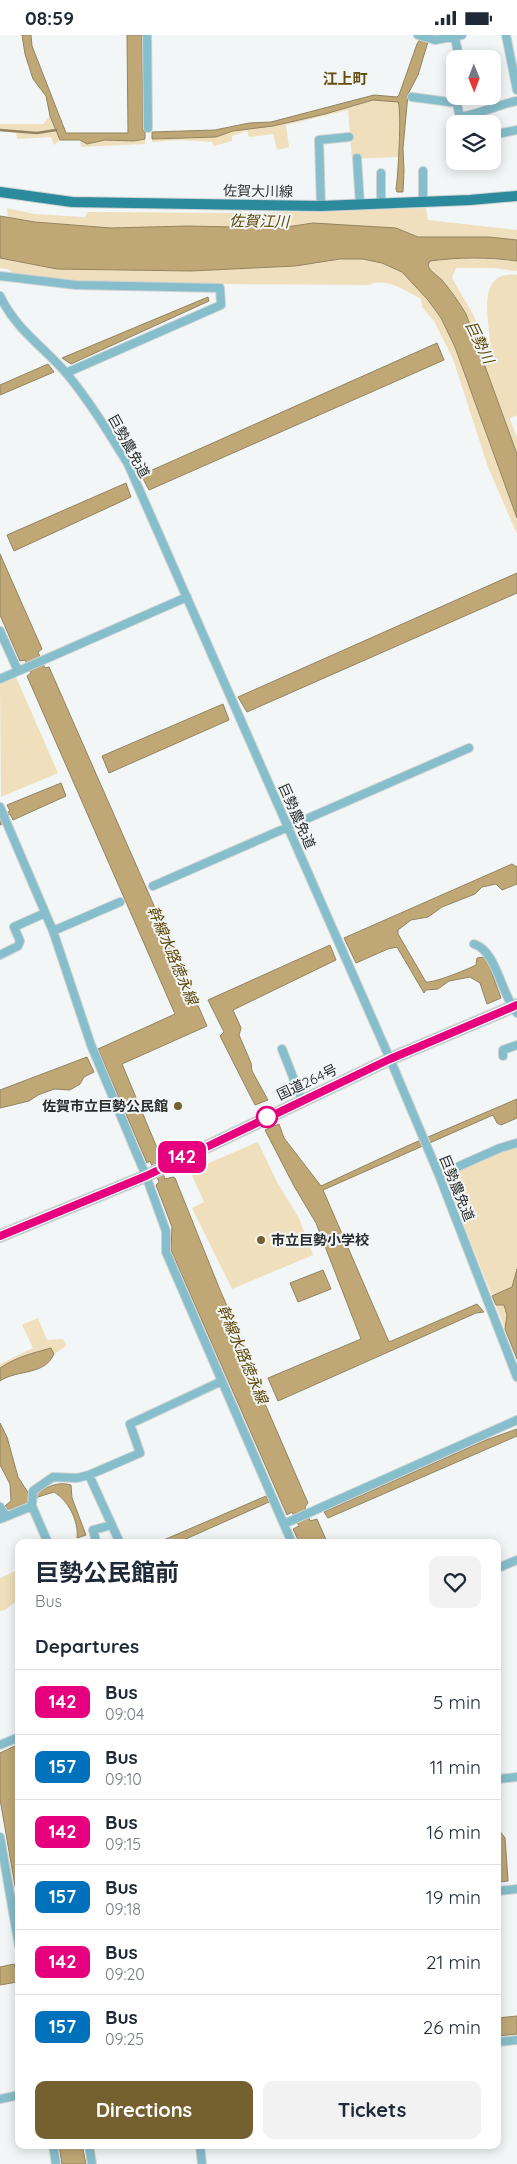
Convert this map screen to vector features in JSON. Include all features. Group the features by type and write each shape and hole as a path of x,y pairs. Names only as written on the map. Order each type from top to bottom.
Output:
{"highway":[{"name":"国道264号","path":"0,1236 146,1176 173,1161 390,1059 515,1008"}],"main road":[{"name":"佐賀大川線","path":"0,192 72,202 321,206 517,196"}],"street":[{"path":"147,35 148,128"},
{"path":"419,35 431,40 458,36 459,50"},
{"path":"506,35 517,89"},
{"path":"412,97 458,103 459,115"},
{"path":"476,115 493,107 517,101"},
{"path":"501,133 517,130"},
{"path":"321,206 319,140 349,137"},
{"path":"357,158 360,204"},
{"path":"423,171 423,202"},
{"path":"381,173 381,203"},
{"path":"0,276 76,285 220,288 221,305 66,373"},
{"name":"巨勢農免道","path":"0,296 10,315 66,373 99,417 128,464 390,1059 438,1175 517,1377"},
{"path":"0,679 187,597"},
{"path":"0,631 18,671"},
{"path":"153,886 468,748"},
{"path":"2,813 53,931 90,1045 146,1176 166,1231 166,1252 290,1539"},
{"path":"53,931 120,902"},
{"path":"0,955 18,946 20,941 14,927 45,913"},
{"path":"474,944 480,946 488,953 515,1008"},
{"path":"503,1056 503,1050 517,1045"},
{"path":"282,1049 302,1100"},
{"path":"438,1175 500,1148 517,1143"},
{"path":"46,1539 32,1504 33,1491 53,1477 76,1478 89,1475 140,1453 130,1424 222,1381"},
{"path":"284,1524 517,1420"},
{"path":"89,1475 118,1539"},
{"path":"0,1507 3,1518 32,1504"},
{"path":"96,1539 94,1530 112,1525"},
{"path":"501,1567 517,1560"},
{"path":"0,1745 15,1739"},
{"path":"501,1779 517,1777"},
{"path":"0,1837 4,1881 15,1929"},
{"path":"501,1891 517,1889"},
{"path":"501,2042 517,2040"},
{"path":"0,2099 15,2096"},
{"path":"54,2149 56,2164"},
{"path":"90,2149 92,2164"},
{"path":"200,2149 202,2164"}],"shaded area":[{"path":"374,100 398,102 400,106 399,157 352,159 348,110 286,125 289,147 277,150 273,134 249,137 247,131 232,136 232,141 214,146 212,142 180,140 152,142 152,139 216,137 233,131 273,126 325,114"},
{"path":"50,116 60,140 54,145 51,137 17,139 16,133 0,131 0,124 43,124"},
{"path":"145,139 145,144 81,147 80,140 87,144 105,140 134,141"},
{"path":"7,208 34,214 85,217 88,212 253,213 426,208 428,220 517,230 517,240 489,237 418,237 396,228 313,223 280,228 188,226 111,228 35,222 8,217"},
{"path":"428,255 517,261 517,271 493,268 456,268 452,278 474,316 485,343 490,341 487,307 490,287 504,275 517,275 517,417 515,415 510,419 517,438 517,454 466,314 440,278 423,266"},
{"path":"0,258 57,269 191,271 295,266 340,259 363,259 382,263 402,272 428,300 441,318 455,347 517,518 517,534 488,467 453,359 434,321 422,307 421,299 409,292 396,286 382,283 369,285 77,283 12,276 11,270 0,268"},
{"path":"16,677 58,773 1,797 0,684"},
{"path":"258,1142 277,1182 299,1218 313,1255 232,1289 192,1208 204,1202 190,1171"},
{"path":"517,1145 517,1359 444,1175 500,1150"},
{"path":"38,1318 47,1340 63,1339 66,1346 54,1354 51,1349 0,1368 0,1364 33,1348 22,1325"},
{"path":"15,1571 15,1602 5,1610 0,1611 0,1578"}],"water":[{"path":"22,35 31,35 32,46 66,133 128,133 127,35 142,35 143,130 145,131 145,139 134,141 105,140 87,144 80,140 60,140 50,116 46,96 33,79 25,54"},
{"path":"430,35 418,75 408,94 403,148 403,192 397,192 396,189 400,130 398,102 373,100 325,114 273,126 233,131 216,137 152,139 152,132 215,130 249,123 271,122 374,95 397,97 417,44 421,38"},
{"path":"0,216 35,222 111,228 188,226 280,228 313,223 396,228 418,237 489,237 517,240 517,261 463,258 430,261 428,265 432,272 449,288 466,314 517,454 517,518 455,347 441,318 428,300 402,272 382,263 363,259 340,259 295,266 191,271 57,269 0,258"},
{"path":"208,297 209,301 71,364 62,358"},
{"path":"437,343 444,360 149,490 141,475"},
{"path":"48,364 54,372 0,395 0,385"},
{"path":"126,483 131,497 14,551 7,535"},
{"name":"幹線水路徳永線","path":"0,554 42,649 38,652 45,668 49,667 207,1026 122,1064 160,1155 157,1158 165,1179 175,1178 220,1290 257,1373 256,1383 308,1503 305,1507 310,1521 317,1519 326,1539 298,1539 293,1529 299,1526 292,1512 287,1515 171,1250 172,1227 156,1185 159,1182 150,1161 147,1163 98,1049 175,1014 27,676 31,673 25,660 20,661 0,615"},
{"path":"517,573 517,593 247,712 238,697"},
{"path":"223,704 229,720 109,773 102,756"},
{"path":"61,783 66,796 13,820 10,814 0,819 0,816 10,811 7,805"},
{"path":"512,864 517,867 517,884 502,890 496,884 482,887 475,894 442,907 428,917 411,920 398,930 398,934 426,982 465,970 476,965 477,958 484,957 489,965 501,998 487,1004 480,983 470,977 449,981 438,989 426,990 424,993 397,947 356,963 344,938"},
{"path":"330,945 336,960 233,1010 241,1028 239,1035 251,1063 252,1071 268,1100 255,1105 220,1036 224,1032 208,1000"},
{"path":"87,1057 94,1072 84,1077 80,1084 70,1090 54,1089 38,1095 29,1101 0,1108 0,1090"},
{"path":"517,1099 517,1118 501,1125 497,1123 493,1115 323,1190 389,1342 477,1304 484,1312 476,1313 278,1401 268,1378 361,1339 316,1223 265,1130 279,1124 284,1138 321,1186 407,1146"},
{"path":"517,1269 517,1359 505,1329 507,1315 504,1305 496,1305 492,1296 512,1287"},
{"path":"323,1270 331,1289 298,1302 290,1283"},
{"path":"51,1348 54,1354 44,1366 7,1377 0,1381 0,1368 6,1364 18,1358"},
{"path":"0,1423 7,1437 18,1477 29,1494 54,1485 71,1485 72,1498 86,1535 77,1538 72,1512 64,1500 54,1492 38,1497 15,1509 8,1509 0,1515 0,1510 11,1501 10,1484 0,1465"},
{"path":"517,1429 517,1436 328,1518 324,1512 486,1440"},
{"path":"266,1496 269,1502 186,1539 166,1539"},
{"path":"15,1746 15,1886 0,1799 0,1753"},
{"path":"501,1833 505,1838 508,1881 501,1882"},
{"path":"14,1964 15,1982 0,1985 0,1967"},
{"path":"517,2016 517,2034 501,2036 501,2018"},
{"path":"60,2149 83,2149 86,2164 62,2164"}],"waterway":[{"path":"0,130 37,133 56,130"}],"bus line":[{"name":"142","path":"0,1236 146,1176 173,1161 390,1059 517,1005"}],"place":[{"name":"佐賀市立巨勢公民館","path":"178,1106"},
{"name":"市立巨勢小学校","path":"261,1240"}],"district":[{"name":"江上町","path":"345,78"}],"water label":[{"name":"佐賀江川","path":"259,221"},
{"name":"巨勢川","path":"480,342"}]}
